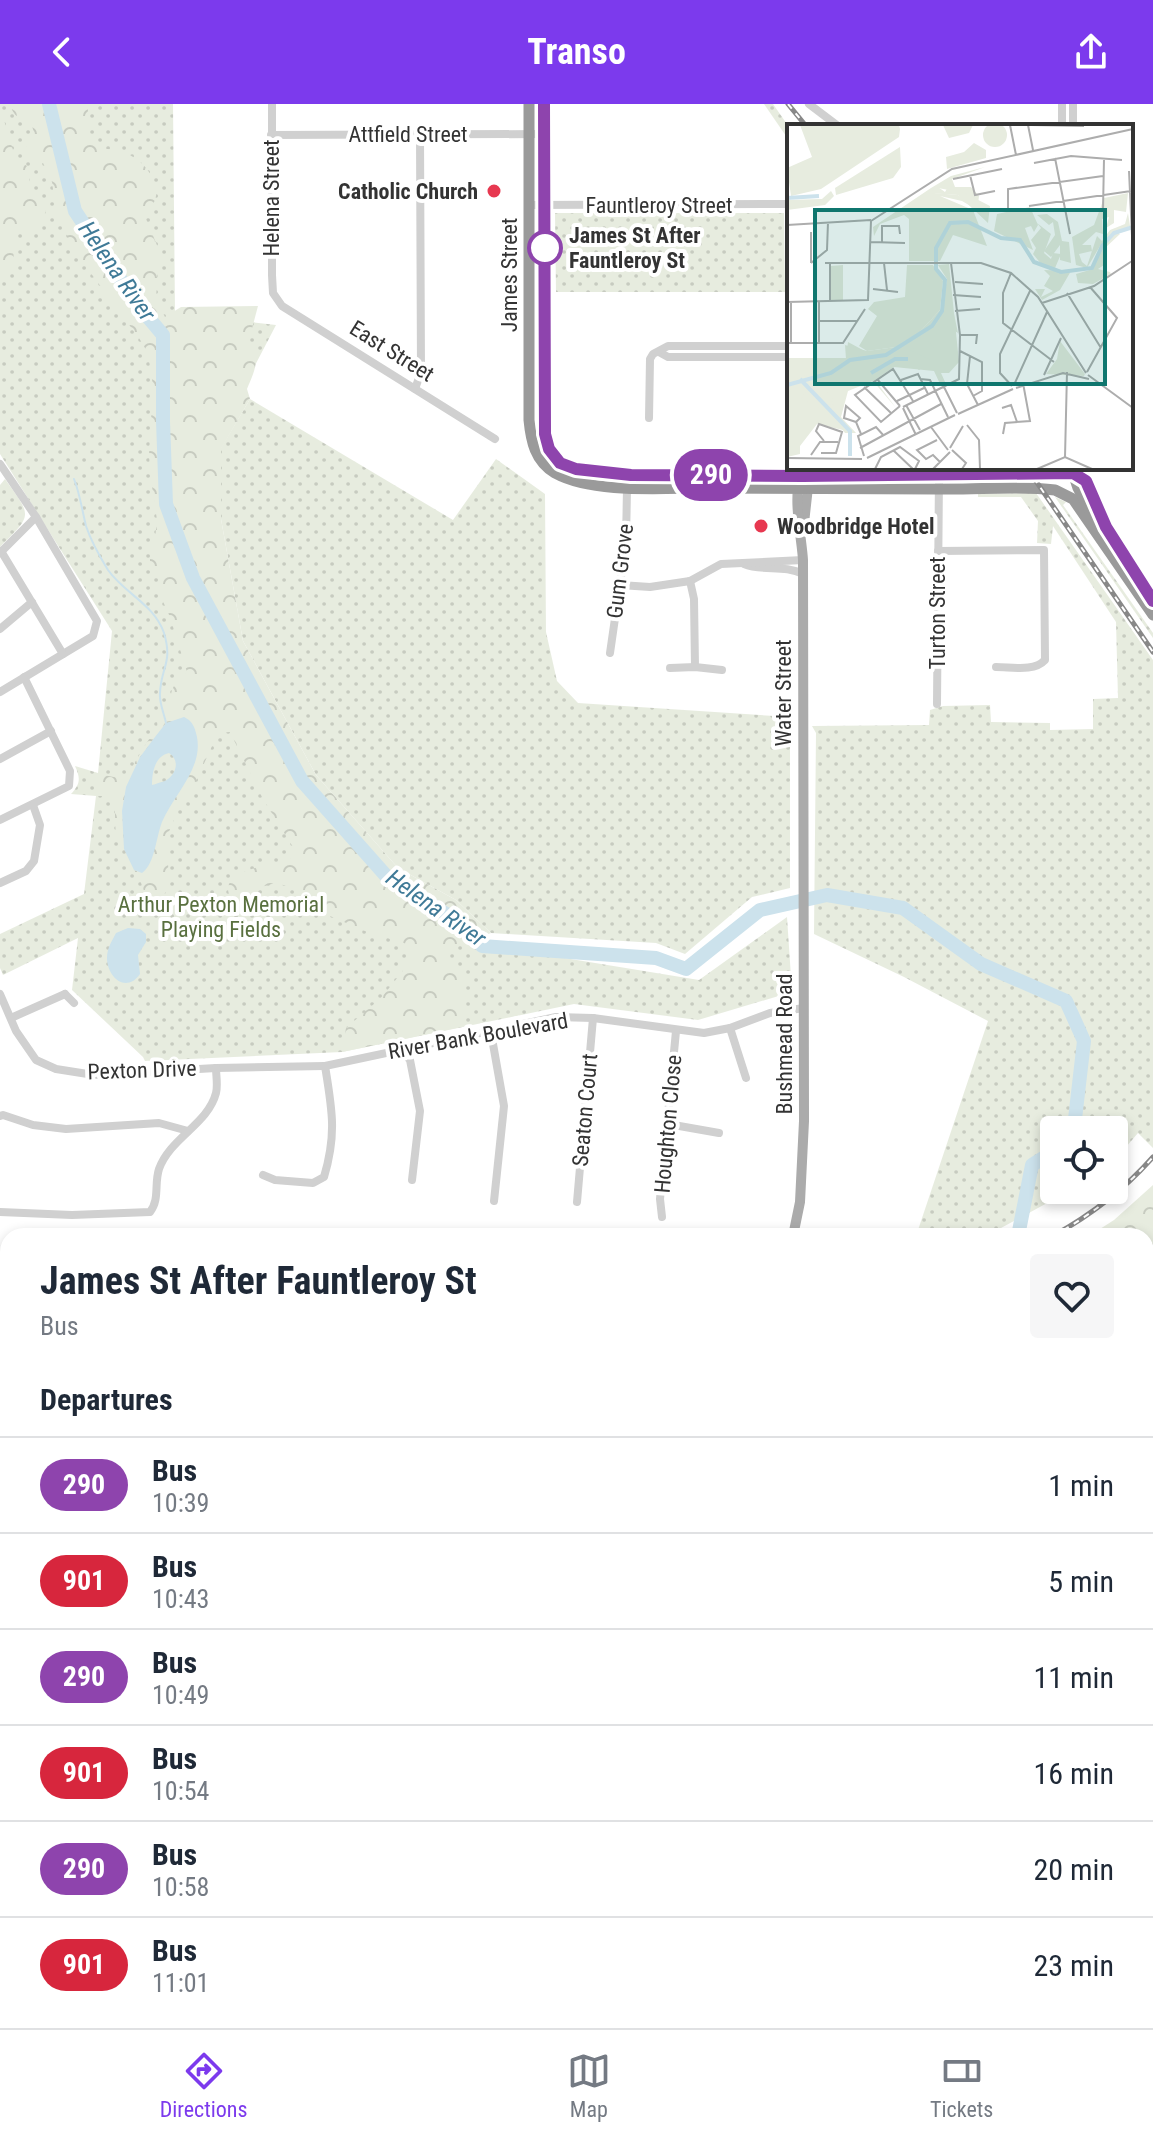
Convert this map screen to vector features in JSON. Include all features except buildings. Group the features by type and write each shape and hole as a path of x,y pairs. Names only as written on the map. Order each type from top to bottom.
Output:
{"highway":[{"name":"James Street","path":"529,104 529,420 533,446 547,468 558,475 627,488"},
{"name":"James Street","path":"544,104 545,434 549,449 560,463 587,470 631,475 803,480"},
{"path":"627,488 1078,472"},
{"path":"1078,472 1078,488 1092,514 1092,527"},
{"path":"1078,472 1106,527 1153,601"},
{"path":"803,480 938,489 1055,490 1073,499 1153,615"}],"main road":[{"name":"Water Street","path":"803,480 803,851"},
{"name":"Bushmead Road","path":"795,1228 803,1160 803,851"}],"street":[{"name":"Helena Street","path":"272,104 273,293"},
{"path":"809,104 835,124"},
{"path":"415,389 421,372 420,133"},
{"name":"Attfield Street","path":"271,135 544,134"},
{"name":"Fauntleroy Street","path":"530,205 787,204"},
{"name":"East Street","path":"273,293 282,306 495,439"},
{"path":"649,418 650,359 668,346 787,346"},
{"path":"659,352 668,357 787,357"},
{"path":"0,464 36,517 97,621 93,636 0,692"},
{"name":"Turton Street","path":"937,704 939,475"},
{"name":"Gum Grove","path":"610,653 626,542 627,488"},
{"path":"36,517 1,552 63,654"},
{"path":"938,551 1044,550 1046,655 1043,664 1035,667 996,667"},
{"path":"620,585 650,587 690,581 721,564 803,560"},
{"path":"743,564 791,569 803,574"},
{"path":"690,581 694,599 695,667"},
{"path":"0,629 32,602"},
{"path":"670,668 722,670"},
{"path":"0,820 69,786 70,771 24,677"},
{"path":"0,759 51,731"},
{"path":"0,883 26,871 34,861 40,825 33,805"},
{"path":"65,994 66,983"},
{"name":"Pexton Drive","path":"0,994 16,1031 36,1060 56,1069 94,1075 325,1066"},
{"path":"65,994 74,1003"},
{"path":"11,1018 65,994"},
{"name":"River Bank Boulevard","path":"325,1066 556,1017 593,1018 704,1033 730,1028 770,1013 804,1008"},
{"name":"Seaton Court","path":"577,1202 593,1018"},
{"path":"730,1028 746,1078"},
{"path":"484,1031 493,1044 504,1106 494,1201"},
{"name":"Houghton Close","path":"662,1217 660,1199 676,1031"},
{"path":"401,1050 410,1060 420,1111 412,1180"},
{"path":"263,1175 275,1180 313,1183 324,1177 332,1144 333,1118 325,1066"},
{"path":"0,1212 72,1215 150,1212 156,1200 158,1170 173,1146 203,1117 217,1093 216,1068"},
{"path":"1,1113 33,1125 66,1129 159,1123 188,1131"},
{"path":"668,1124 719,1133"}],"green space":[{"name":"Arthur Pexton Memorial Playing Fields","path":"0,104 173,104 175,313 276,325 188,494 277,761 460,941 699,980 787,917 792,992 698,1020 574,1004 342,1052 145,1061 72,990 78,938 3,975 0,968 0,934 84,894 96,796 71,794 79,781 75,766 98,773 112,631 0,454"},
{"path":"10,104 86,104 86,131 98,149 115,150 132,156 146,167 156,193 146,219 159,250 156,299 165,317 181,307 258,306 249,340 256,359 247,389 250,399 221,449 221,519 243,641 316,775 398,868 456,900 491,933 452,948 448,954 452,964 463,971 462,1007 466,1026 342,1052 346,1028 381,998 402,972 410,955 407,944 330,916 312,898 295,888 275,883 258,888 246,899 232,900 228,890 230,882 237,875 290,859 293,847 263,799 230,732 218,733 196,781 180,806 167,836 169,888 159,901 148,902 134,870 142,873 146,867 166,814 192,771 166,723 140,757 122,811 124,849 117,836 111,796 96,796 98,774 124,779 158,728 160,716 170,706 174,687 187,672 161,597 162,582 150,562 157,520 149,455 153,386 148,353 65,232 56,211 52,182 43,163 34,162 25,148 35,137 30,118 17,116"},
{"path":"764,104 773,104 787,124 787,167 786,136"},
{"path":"0,107 16,160 27,166 31,188 46,211 38,231 32,235 19,232 13,250 15,268 8,273 0,273"},
{"path":"555,213 784,213 785,292 556,292"},
{"path":"250,399 453,520 496,459 545,494 546,632 557,681 578,703 790,717 790,888 752,897 685,954 656,943 491,933 456,900 398,868 316,775 243,641 221,519 221,448"},
{"path":"5,479 20,501 25,515 18,528 0,547 0,485"},
{"path":"1036,493 1153,660 1153,1148 1138,1133 1128,1145 1128,1116 1040,1116 1040,1204 1045,1204 1001,1228 919,1228 988,1021 814,934 816,733 812,726 929,725 930,710 943,706 990,705 991,722 1050,723 1050,730 1093,729 1093,699 1118,698 1116,622 1053,526 1051,544 1037,543 1038,521 1021,497 978,497 978,494"},
{"path":"1055,497 1066,502 1063,505 1153,633 1153,638"},
{"path":"1153,1185 1153,1228 1102,1228"}],"water":[{"path":"184,717 190,721 198,749 192,771 162,822 152,857 142,873 134,870 124,849 122,811 126,787 140,757 166,723","holes":["169,753 176,763 172,775 152,785 157,761"]},
{"path":"128,928 140,929 146,934 146,942 138,955 140,974 135,980 123,983 110,971 107,954 116,933"}],"waterway":[{"name":"Helena River","path":"49,104 75,211 137,304 163,335 166,504 193,578 302,781 388,878 451,917 482,946 656,958 686,969 760,910 827,895 903,908 981,964 1066,1001 1084,1041 1075,1116"},
{"path":"74,479 86,526 102,560 115,578 153,614 164,633 167,658 160,697 166,723"},
{"name":"Helena River","path":"1020,1228 1032,1165 1040,1160"}],"railway":[{"path":"788,104 804,124"},
{"path":"1028,470 1153,652"},
{"path":"1066,1228 1106,1201 1153,1157"}],"bus line":[{"name":"290","path":"544,104 545,434 556,460 576,469 631,475 1073,473 1086,481 1106,527 1153,601"}],"place":[{"name":"Catholic Church","path":"494,191"},
{"name":"James St After Fauntleroy St","path":"545,248"},
{"name":"Woodbridge Hotel","path":"761,526"}]}
